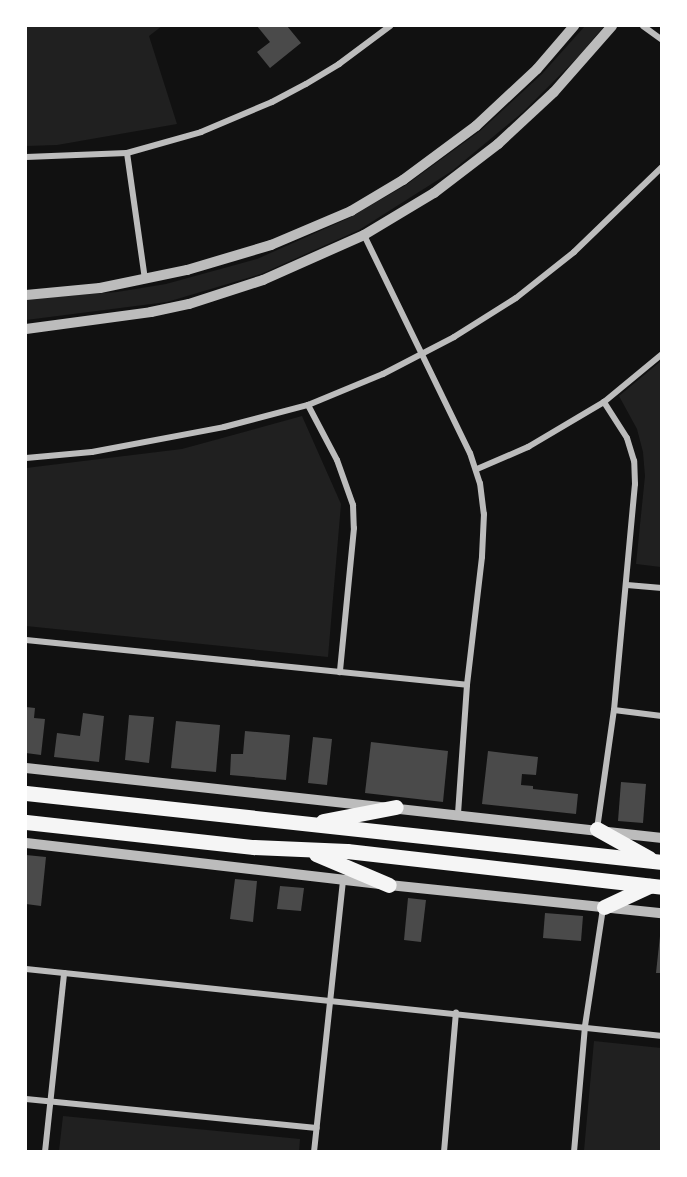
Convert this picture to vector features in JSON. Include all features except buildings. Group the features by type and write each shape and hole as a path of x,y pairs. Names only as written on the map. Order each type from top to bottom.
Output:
{"main road":[{"path":"26,793 658,861"},
{"path":"309,824 396,807"},
{"path":"26,822 305,850 381,855 655,887"},
{"path":"597,829 658,861"},
{"path":"305,850 389,885"},
{"path":"604,907 655,887"}],"street":[{"path":"26,157 127,153 201,132 272,102 339,64 390,26"},
{"path":"26,295 145,280 208,265 270,245 351,211 403,180 449,148 501,105 537,69 574,26"},
{"path":"26,329 151,312 189,304 272,277 364,235 434,193 498,144 554,92 612,26"},
{"path":"643,26 662,40"},
{"path":"127,153 145,280"},
{"path":"26,458 92,452 224,428 308,405 350,389 421,354 486,318 546,276 601,227 662,167"},
{"path":"364,235 477,469 484,514 467,685 458,814"},
{"path":"477,469 528,447 604,402 662,354"},
{"path":"597,829 614,710 635,484 634,461 627,438 604,402"},
{"path":"308,405 338,460 353,505 354,528 340,672"},
{"path":"627,585 662,588"},
{"path":"26,640 467,685"},
{"path":"614,710 662,716"},
{"path":"26,768 597,829 662,838"},
{"path":"26,843 343,880 662,913"},
{"path":"314,1152 343,880"},
{"path":"574,1152 585,1026 604,907"},
{"path":"26,969 585,1026 662,1036"},
{"path":"45,1152 64,973"},
{"path":"444,1152 456,1013"},
{"path":"26,1099 317,1128"}],"path":[{"path":"662,403 662,420"}],"shaded area":[{"path":"26,26 162,26 149,36 177,124 57,145 26,146"},
{"path":"585,26 604,26 580,55 523,112 452,171 359,230 261,274 167,302 26,320 26,299 117,292 166,284 257,259 349,218 406,185 480,131 542,74"},
{"path":"661,361 661,567 636,564 645,476 643,452 637,429 619,396"},
{"path":"302,416 341,504 328,657 26,626 26,468 182,449"},
{"path":"594,1041 661,1048 661,1151 584,1151"},
{"path":"63,1116 300,1139 299,1151 59,1151"}]}
